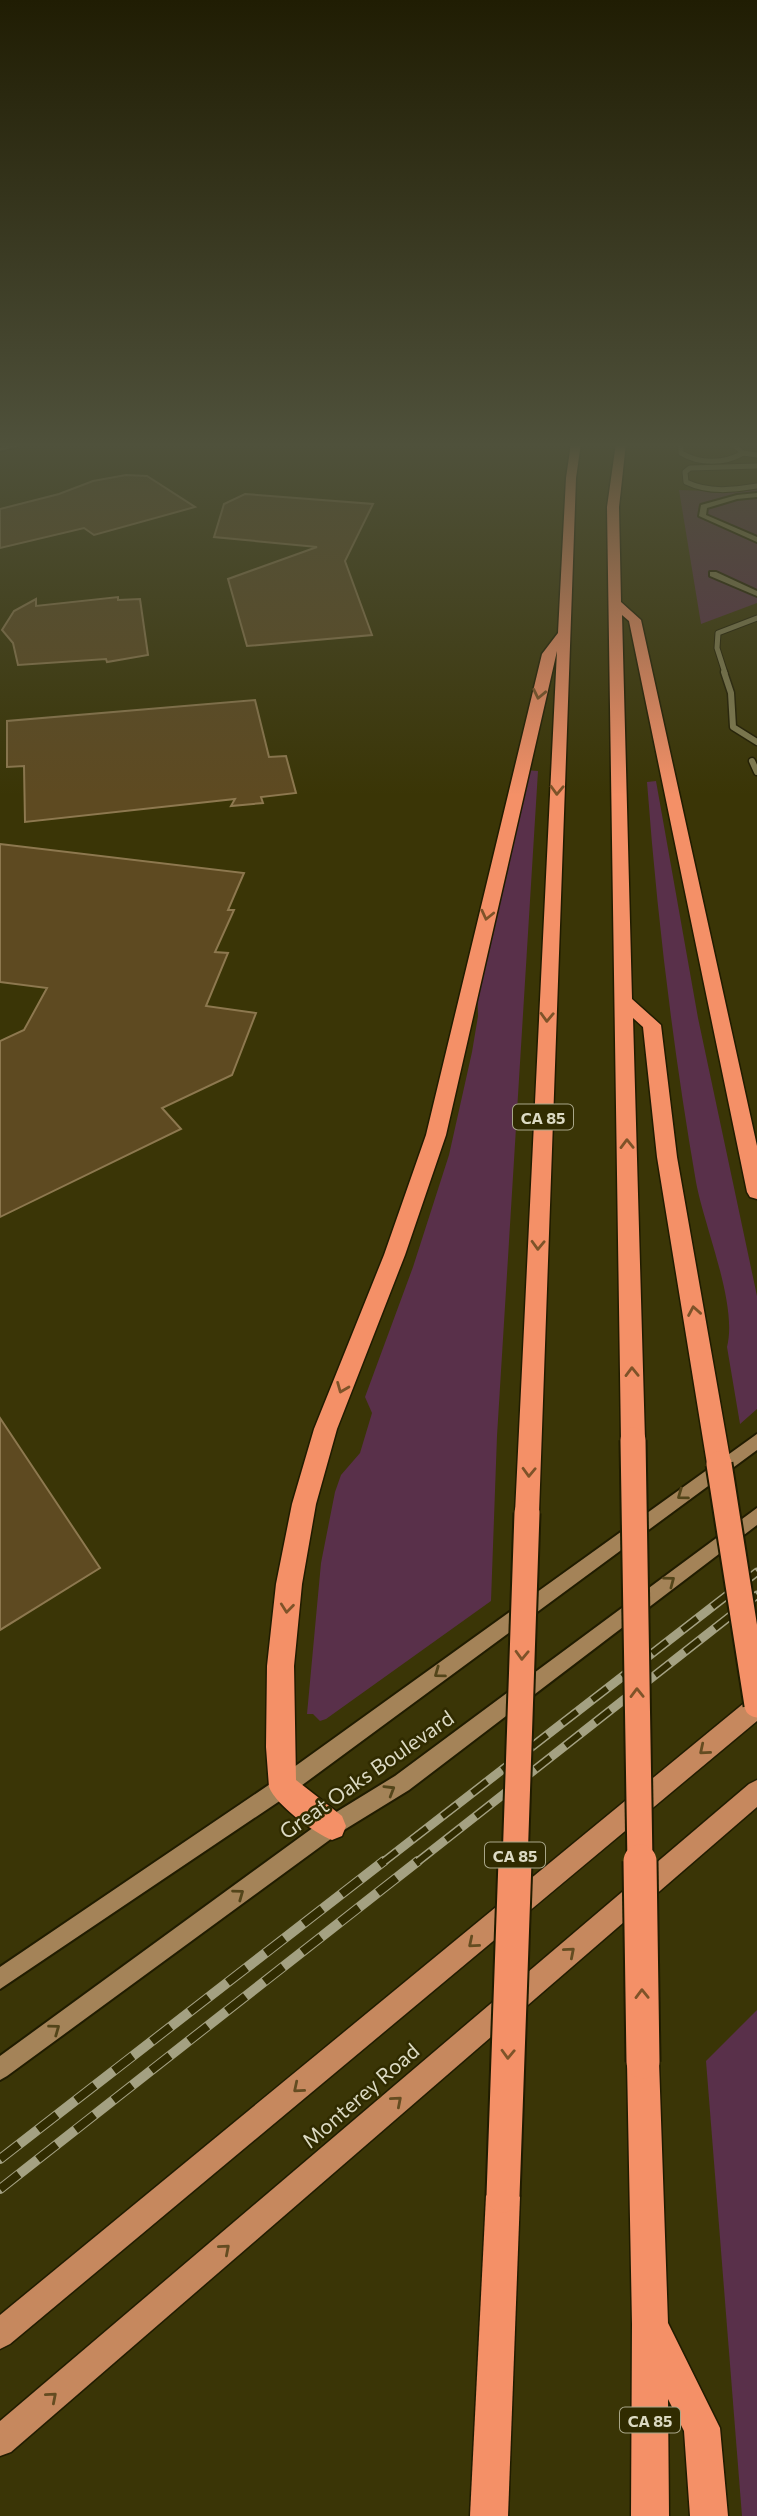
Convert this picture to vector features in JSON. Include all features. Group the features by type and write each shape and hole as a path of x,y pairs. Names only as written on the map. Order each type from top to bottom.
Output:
{"highway":[{"name":"CA 85","path":"489,2516 527,1513 568,560"},
{"name":"CA 85","path":"615,560 650,2324 650,2516"},
{"path":"616,604 635,620 757,1192"},
{"path":"332,1826 283,1787 279,1747 279,1693 289,1590 314,1465 331,1415 415,1205 436,1135 548,654 565,633"},
{"path":"623,1000 652,1025 667,1157 706,1378 757,1706"},
{"path":"650,2324 702,2428 709,2516"}],"main road":[{"name":"Great Oaks Boulevard","path":"0,1979 283,1787 757,1441"},
{"name":"Great Oaks Boulevard","path":"0,2069 332,1826 402,1783 757,1515"},
{"path":"0,2334 757,1706"},
{"name":"Monterey Road","path":"0,2441 757,1791"}],"street":[{"path":"713,575 757,594"}],"lane":[{"path":"757,618 718,633 715,644 731,695 733,727 757,742"},
{"path":"752,761 757,772"}],"shaded area":[{"path":"691,560 757,560 757,603 701,624"},
{"path":"525,770 538,771 497,1436 491,1601 320,1721 313,1714 307,1714 321,1563 335,1492 341,1475 360,1453 372,1413 365,1397 413,1267 449,1155 478,1016 477,978"},
{"path":"656,781 698,1018 757,1296 757,1409 740,1424 727,1347 728,1310 719,1265 696,1182 673,1032 647,782"},
{"path":"757,2010 757,2516 742,2516 706,2061"}],"building":[{"path":"280,560 345,560 372,635 247,646 228,579"},
{"path":"118,597 118,600 140,599 148,655 107,662 106,659 18,665 13,643 2,630 14,611 36,599 36,606"},
{"path":"255,700 269,757 286,756 296,793 261,797 263,803 231,806 235,799 25,822 24,766 7,767 7,721"},
{"path":"0,844 244,873 228,910 234,910 215,952 228,953 206,1006 256,1013 232,1075 162,1108 181,1129 0,1217 0,1041 24,1030 47,988 0,982"},
{"path":"0,1418 100,1568 0,1630"}],"railway":[{"path":"382,1863 757,1572"},
{"path":"416,1863 757,1595"},
{"path":"0,2159 384,1861"},
{"path":"0,2189 418,1861"}]}
